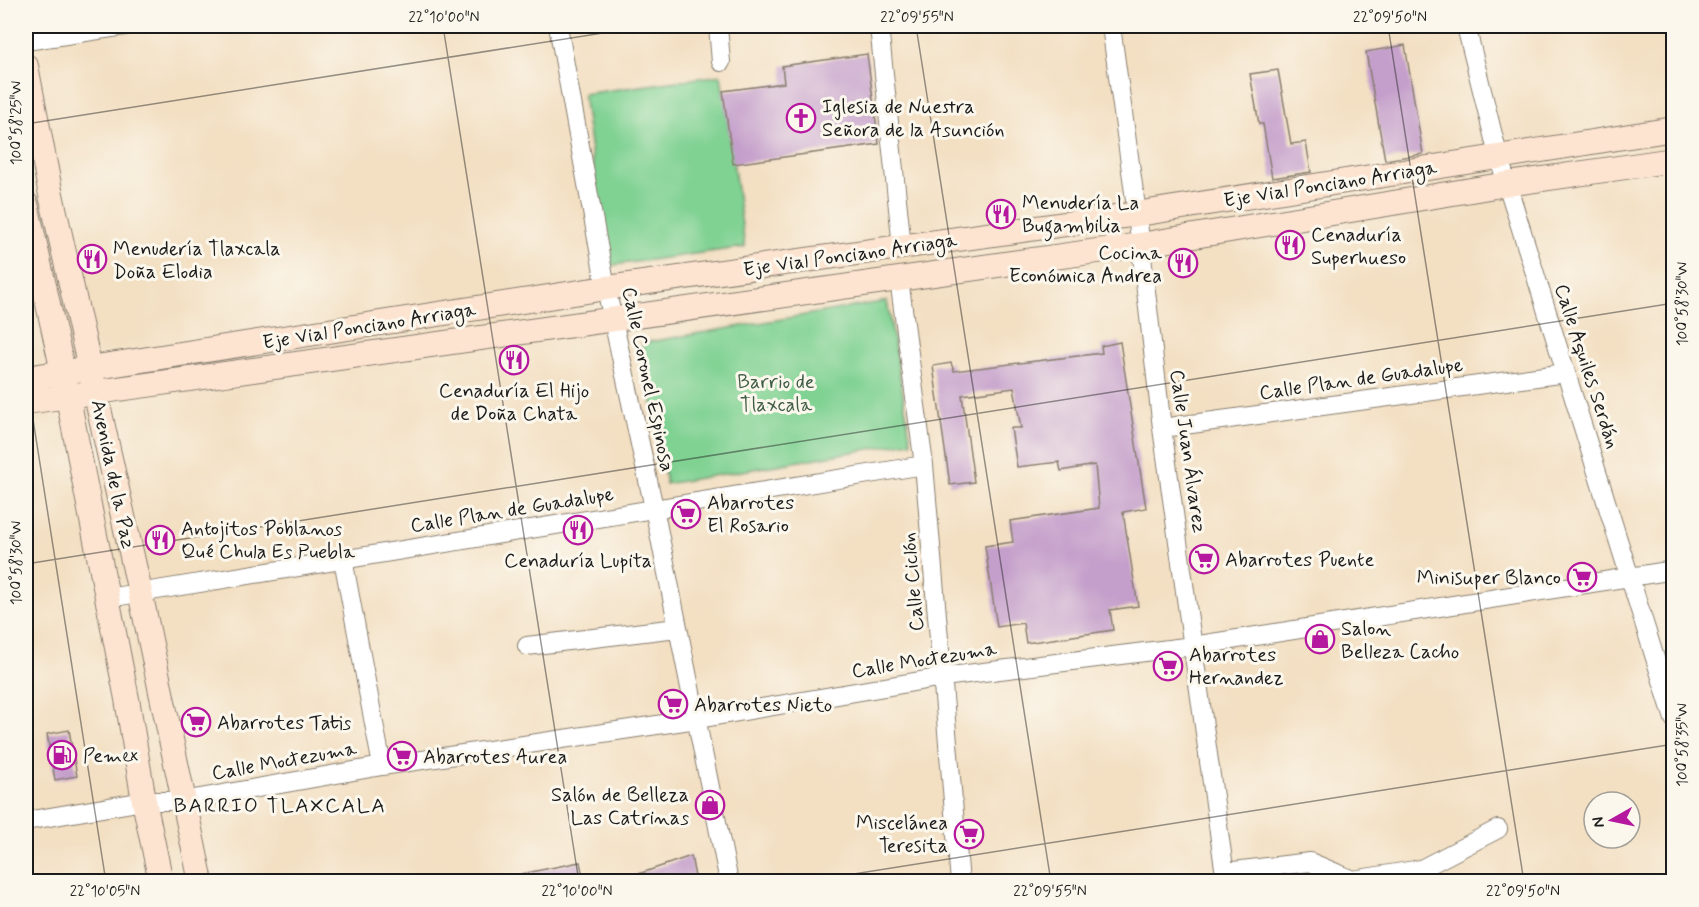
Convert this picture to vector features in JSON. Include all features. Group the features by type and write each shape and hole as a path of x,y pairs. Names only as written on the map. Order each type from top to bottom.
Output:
{"main road":[{"name":"Avenida de la Paz","path":"26,66 50,190 140,592 201,882"},
{"name":"Eje Vial Ponciano Arriaga","path":"26,378 606,288 1137,214 1498,155 1674,129"},
{"name":"Eje Vial Ponciano Arriaga","path":"26,402 1140,245 1507,184 1674,160"},
{"name":"Avenida de la Paz","path":"26,204 68,397 161,882"},
{"path":"127,699 161,692"}],"street":[{"path":"26,41 125,26"},
{"name":"Calle Coronel Espinosa","path":"558,26 606,288 654,508 729,882"},
{"path":"718,26 721,62"},
{"path":"879,26 902,247"},
{"name":"Calle Juan Álvarez","path":"1111,26 1137,214 1162,428 1226,877"},
{"name":"Calle Aquiles Serdán","path":"1466,26 1498,155 1674,718"},
{"name":"Calle Ciclón","path":"899,279 924,465 960,882"},
{"name":"Calle Plan de Guadalupe","path":"1162,428 1566,373"},
{"name":"Calle Plan de Guadalupe","path":"108,598 924,465"},
{"path":"343,559 382,766"},
{"name":"Calle Moctezuma","path":"26,821 144,801 183,801 382,766 697,719 943,677 1193,646 1674,570"},
{"path":"527,646 678,628"},
{"path":"1226,877 1310,862 1353,880 1421,869 1498,829"}],"green space":[{"path":"721,75 745,247 607,266 583,94"},
{"name":"Barrio de Tlaxcala","path":"887,301 911,442 666,484 642,343"}],"building":[{"path":"1405,45 1423,154 1385,160 1366,52"},
{"name":"Iglesia de Nuestra Señora de la Asunción","path":"867,54 879,144 733,164 723,91 784,83 782,66"},
{"path":"1278,70 1291,144 1306,142 1311,172 1272,178 1263,124 1259,124 1250,74"},
{"path":"1120,342 1146,508 1123,512 1138,606 1110,610 1113,630 1026,643 1023,623 997,627 985,546 1013,542 1010,521 1099,508 1095,465 1061,471 1059,462 1017,467 1011,428 1021,428 1014,388 962,395 974,482 950,485 933,366 951,363 954,371 1102,353 1101,346"},
{"name":"Pemex","path":"69,730 77,776 55,780 47,734"},
{"path":"691,856 696,882 625,882 624,879"},
{"path":"580,862 584,882 521,882 521,874"}],"place":[{"name":"Iglesia de Nuestra Señora de la Asunción","path":"801,118"},
{"name":"Menudería La Bugambilia","path":"1001,214"},
{"name":"Cenaduría Superhueso","path":"1290,245"},
{"name":"Menudería Tlaxcala Doña Elodia","path":"92,259"},
{"name":"Cocina Económica Andrea","path":"1183,263"},
{"name":"Cenaduría El Hijo de Doña Chata","path":"514,360"},
{"name":"Abarrotes El Rosario","path":"686,514"},
{"name":"Cenaduría Lupita","path":"578,530"},
{"name":"Antojitos Poblanos Qué Chula Es Puebla","path":"160,540"},
{"name":"Abarrotes Puente","path":"1204,559"},
{"name":"Minisuper Blanco","path":"1582,577"},
{"name":"Salon Belleza Cacho","path":"1320,639"},
{"name":"Abarrotes Hernandez","path":"1168,666"},
{"name":"Abarrotes Nieto","path":"673,704"},
{"name":"Abarrotes Tatis","path":"196,722"},
{"name":"Pemex","path":"62,755"},
{"name":"Abarrotes Aurea","path":"402,756"},
{"name":"Salón de Belleza Las Catrinas","path":"710,805"},
{"name":"Miscelánea Teresita","path":"969,834"}],"district":[{"name":"BARRIO TLAXCALA","path":"280,805"}]}
